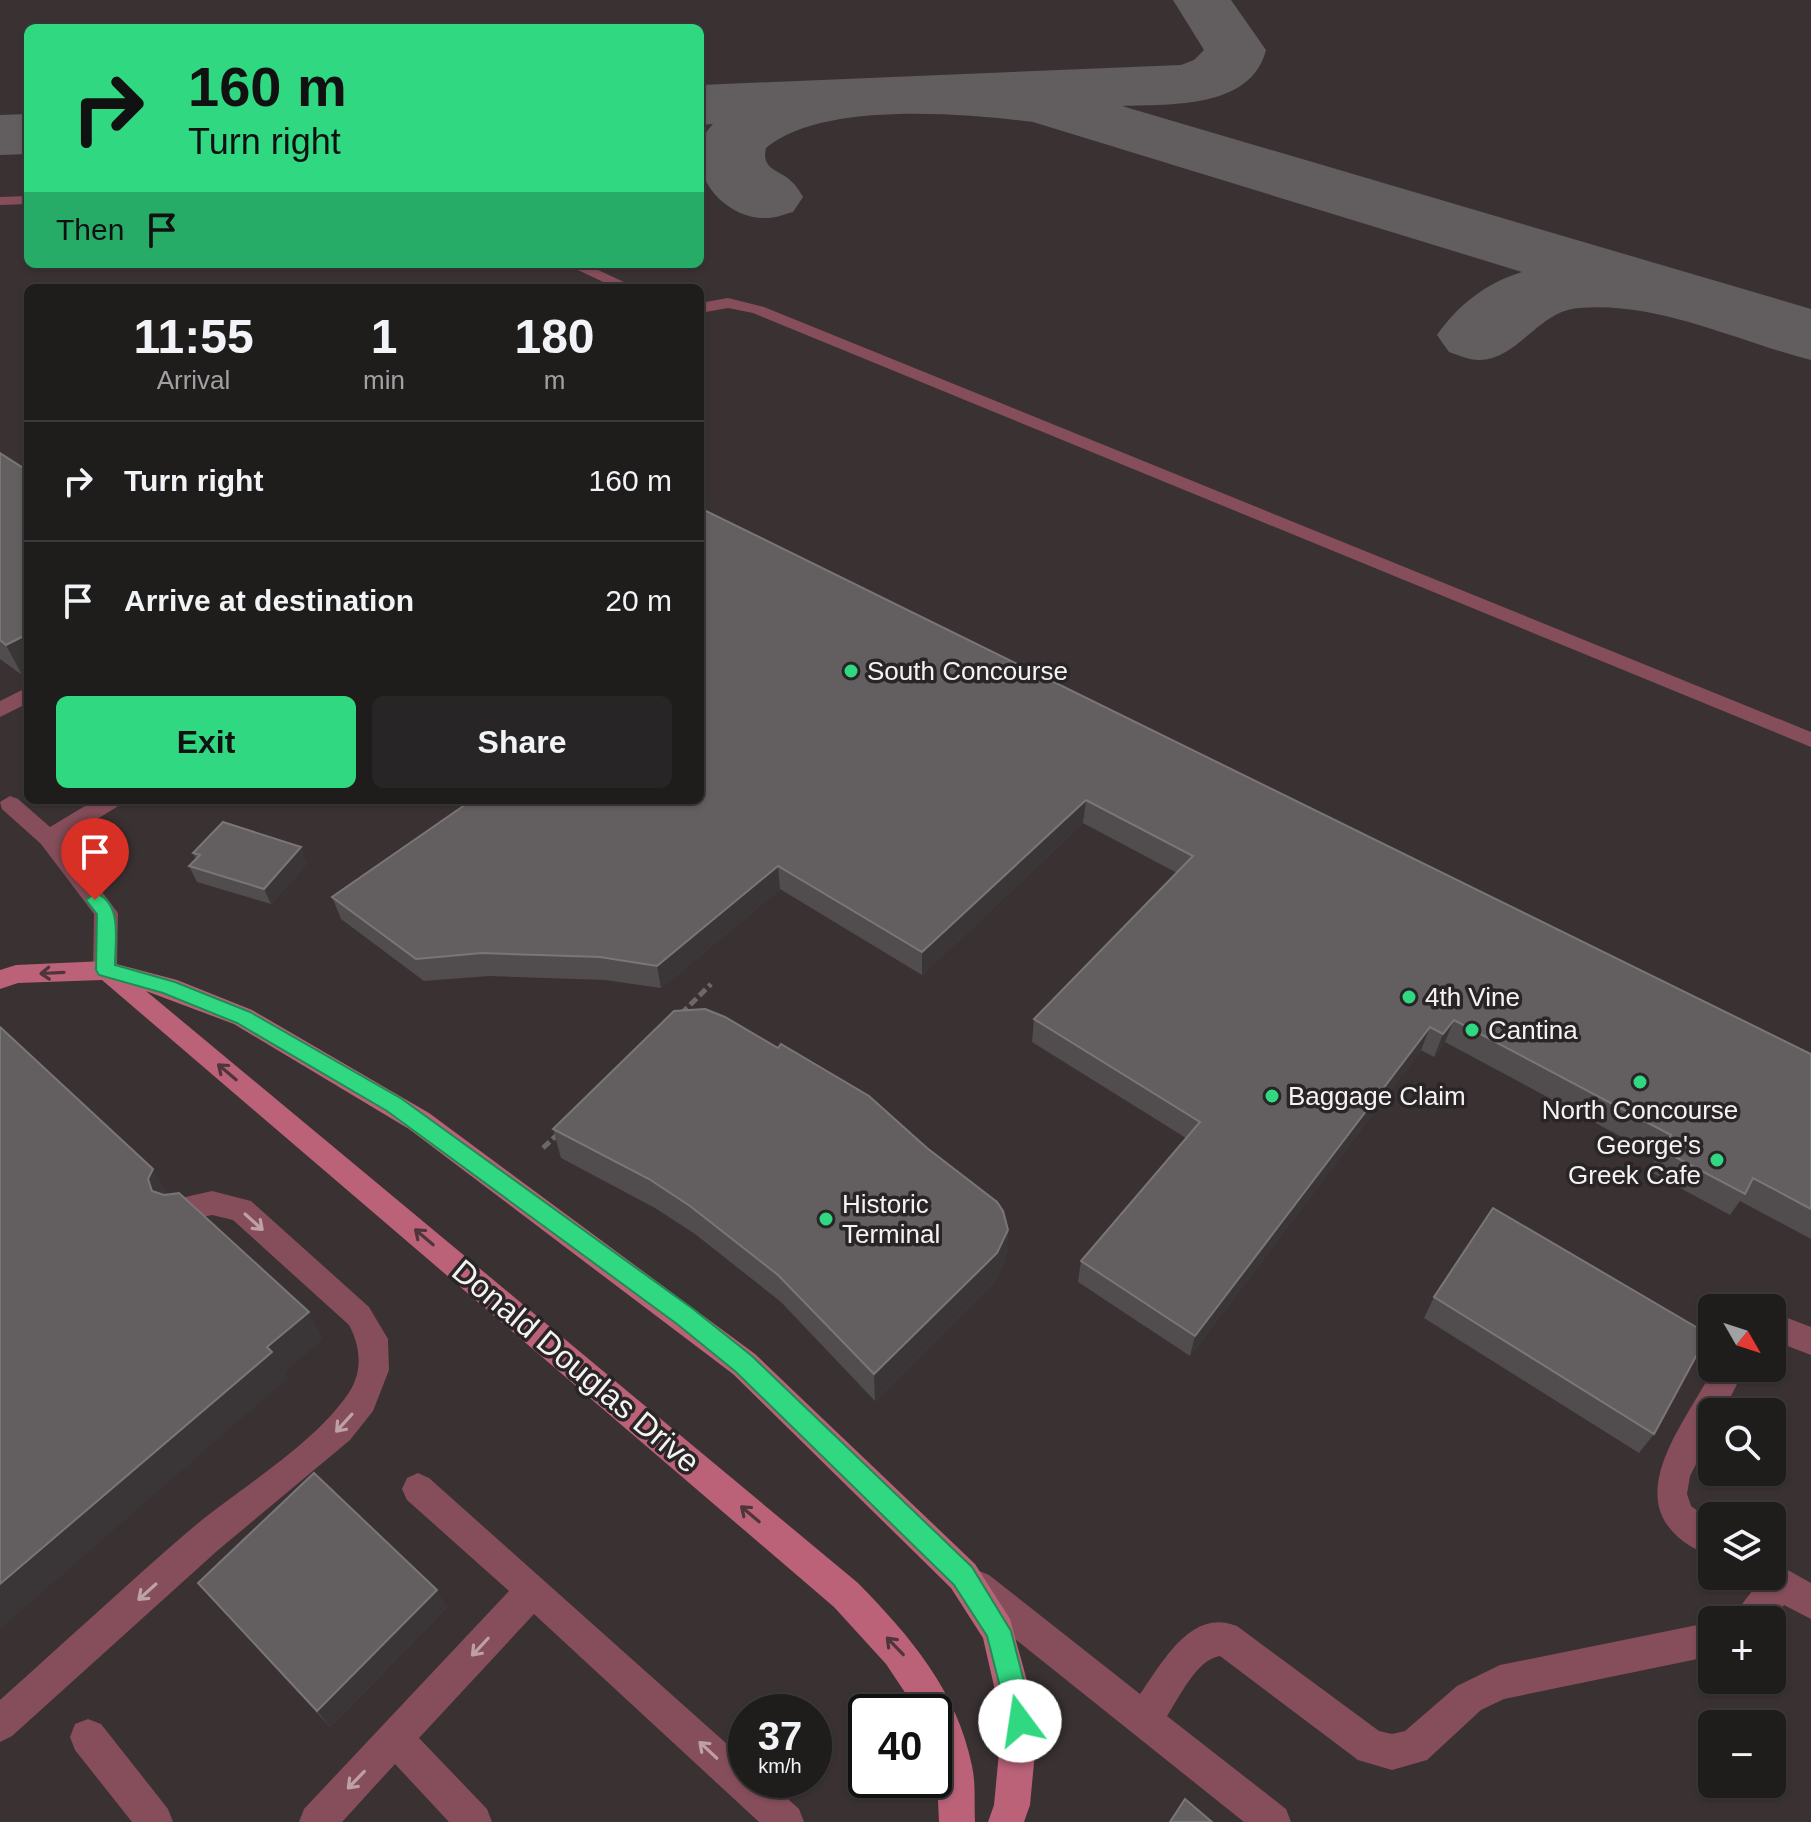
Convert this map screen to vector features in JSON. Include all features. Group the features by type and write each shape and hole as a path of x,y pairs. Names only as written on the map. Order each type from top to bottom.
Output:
{"street":[{"path":"0,980 16,974 105,970 168,987 243,1017 419,1121 744,1364 963,1576 998,1631 1020,1721 1012,1805 1006,1822"},
{"name":"Donald Douglas Drive","path":"105,970 846,1595 905,1656 937,1711 954,1766 957,1822"}],"lane":[{"path":"0,201 24,200"},
{"path":"582,268 620,284"},
{"path":"704,307 728,303 758,310 1811,740"},
{"path":"0,710 24,696"},
{"path":"13,802 49,838 106,913 105,970"},
{"path":"49,838 105,804"},
{"path":"0,1724 205,1539 339,1429 362,1401 374,1370 373,1339 359,1316 241,1210 212,1203 182,1209"},
{"path":"1786,1331 1811,1341"},
{"path":"1698,1531 1678,1516 1671,1494 1672,1483 1674,1473 1723,1382"},
{"path":"418,1489 786,1822"},
{"path":"963,1576 1273,1822"},
{"path":"1786,1586 1811,1602"},
{"path":"317,1822 533,1590"},
{"path":"1144,1719 1180,1666 1205,1641 1225,1638 1371,1747 1392,1752 1414,1747 1457,1708 1500,1682 1698,1642"},
{"path":"88,1737 155,1822"},
{"path":"396,1739 474,1822"}],"path":[{"path":"678,1017 711,984"},
{"path":"543,1148 566,1126"}],"shaded area":[{"path":"0,0 1811,0 1811,1822 0,1822"}],"building":[{"path":"0,453 24,468 24,636 6,645 0,640"},
{"path":"704,510 1811,1054 1811,1209 1753,1178 1745,1194 1662,1150 1671,1135 1454,1020 1443,1034 1430,1027 1195,1336 1081,1261 1200,1122 1034,1019 1193,856 1086,800 922,952 778,866 657,966 600,957 482,953 416,959 332,897 466,804 704,804"},
{"path":"223,822 301,847 264,889 189,866 200,855 193,853"},
{"name":"Historic Terminal","path":"705,1009 778,1048 781,1044 869,1096 927,1148 997,1202 1003,1211 1008,1230 997,1253 874,1374 778,1275 690,1206 649,1179 553,1129 674,1011"},
{"path":"0,1027 153,1169 148,1179 152,1191 164,1195 179,1193 309,1312 267,1347 272,1352 0,1584"},
{"path":"1493,1208 1698,1328 1698,1353 1654,1434 1434,1297"},
{"path":"314,1473 437,1590 317,1711 198,1583"},
{"path":"1185,1799 1212,1822 1170,1822"}],"taxiway":[{"path":"968,93 1187,84 1217,74 1231,64 1235,50 1202,0"},
{"path":"704,105 968,93"},
{"path":"968,93 1041,103 1811,335"},
{"path":"767,197 736,175 729,158 732,144 744,131 762,121 803,106 835,100"},
{"path":"0,135 24,134"},
{"path":"1478,335 1512,306 1547,290 1597,283 1646,288"}],"place":[{"name":"South Concourse","path":"851,671"},
{"name":"4th Vine","path":"1409,997"},
{"name":"Cantina","path":"1472,1030"},
{"name":"North Concourse","path":"1640,1082"},
{"name":"Baggage Claim","path":"1272,1096"},
{"name":"George's Greek Cafe","path":"1717,1160"},
{"name":"Historic Terminal","path":"826,1219"}],"route":[{"path":"95,900 106,913 105,970 168,987 243,1017 394,1105 685,1317 744,1364 963,1576 998,1631 1020,1721"}]}
